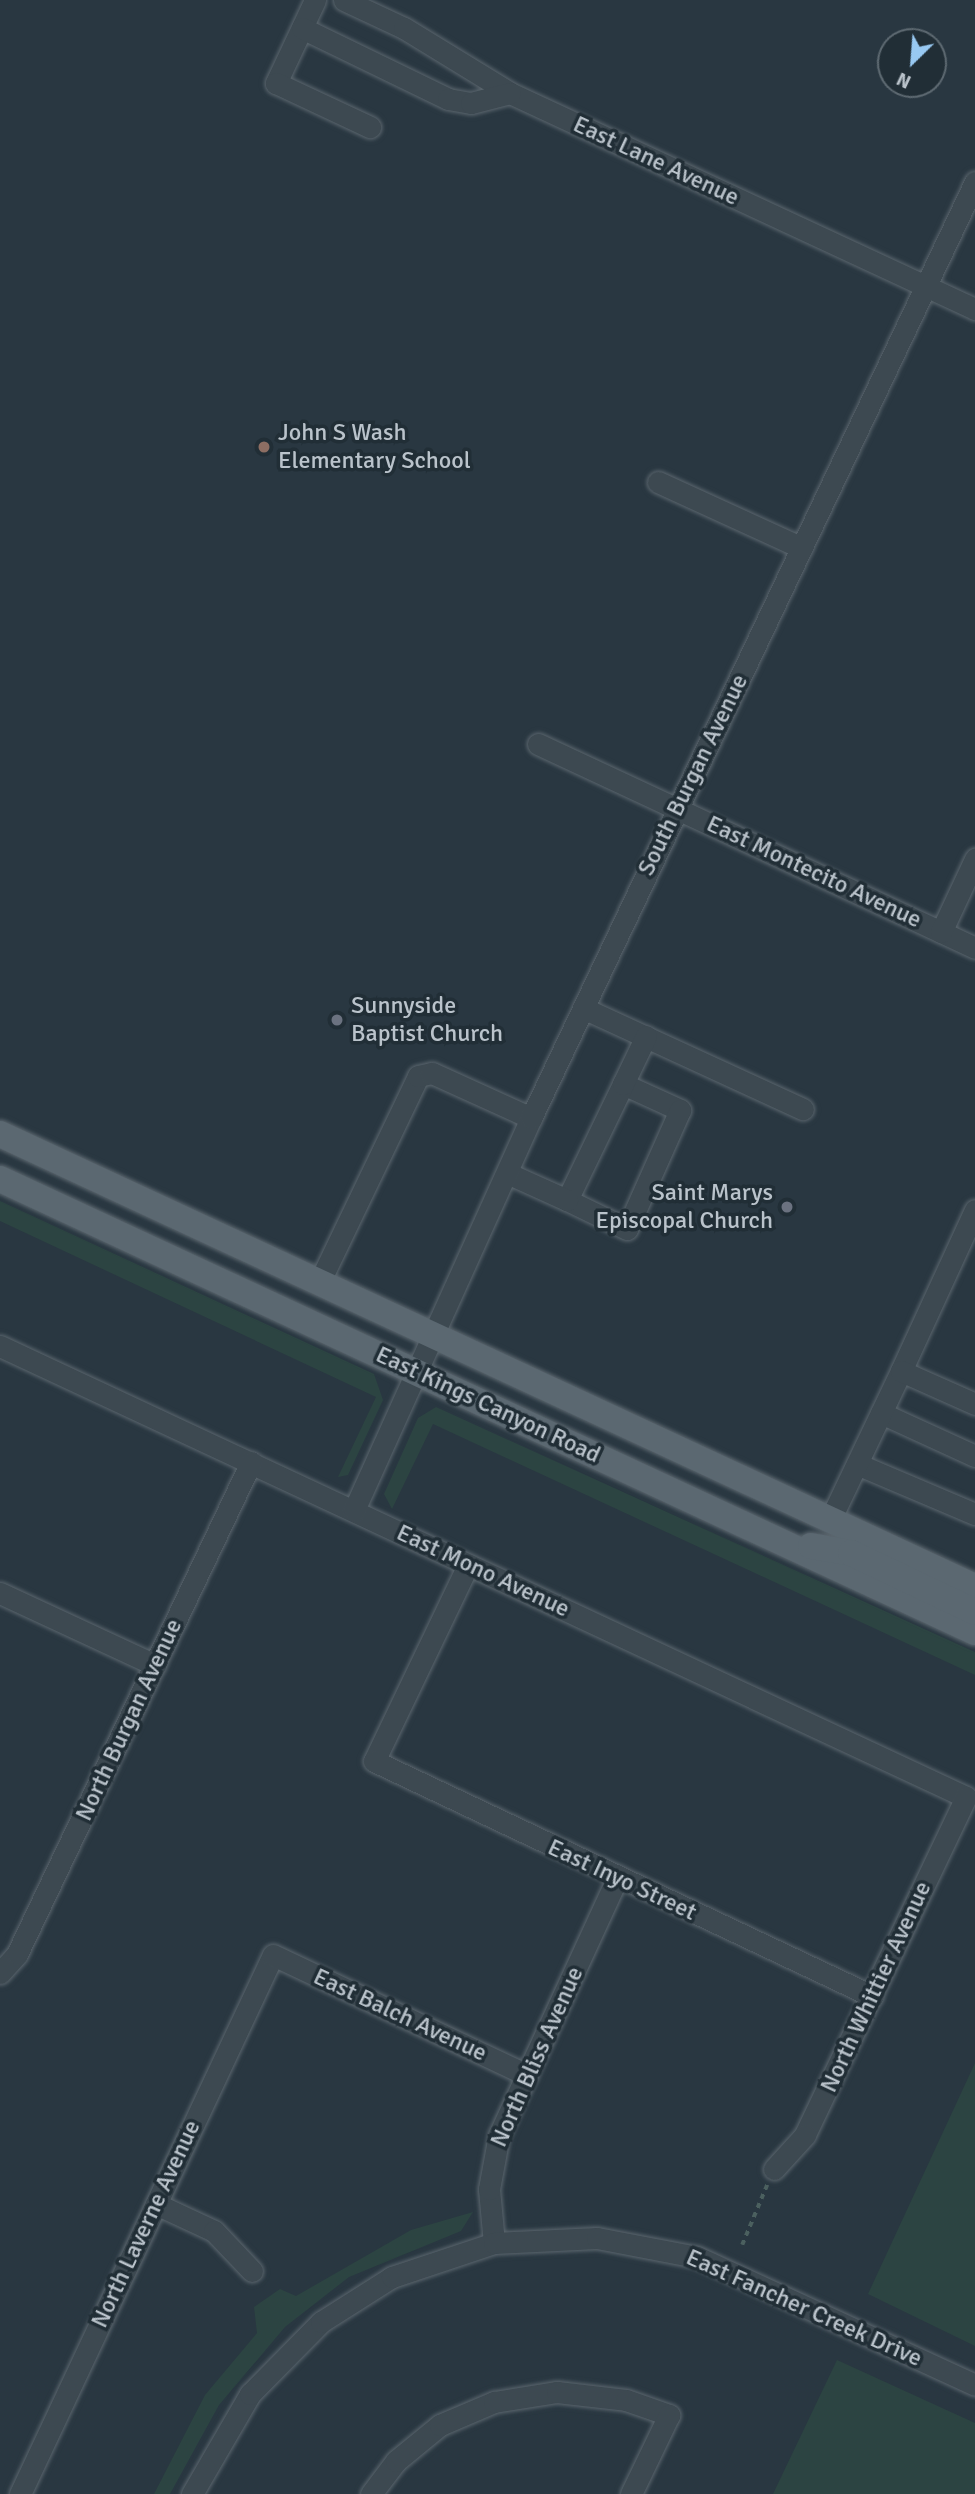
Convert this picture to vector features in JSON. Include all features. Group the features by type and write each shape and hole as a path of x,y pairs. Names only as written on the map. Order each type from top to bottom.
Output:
{"main road":[{"name":"East Kings Canyon Road","path":"0,1135 975,1587"},
{"name":"East Kings Canyon Road","path":"0,1179 975,1632"},
{"path":"778,1541 851,1553 975,1612"}],"street":[{"path":"315,0 276,82 370,127"},
{"name":"East Lane Avenue","path":"344,0 428,41 510,93 975,309"},
{"path":"302,28 448,99 471,103 510,93"},
{"name":"South Burgan Avenue","path":"418,1373 531,1118 975,182"},
{"path":"658,482 802,548"},
{"name":"East Montecito Avenue","path":"538,744 975,948"},
{"path":"941,932 975,859"},
{"path":"583,1008 803,1109"},
{"path":"567,1200 646,1036"},
{"path":"319,1283 418,1076 432,1073 531,1118"},
{"path":"507,1173 626,1229 680,1110 623,1084"},
{"path":"830,1520 975,1210"},
{"name":"East Mono Avenue","path":"0,1346 966,1797"},
{"path":"901,1371 975,1404"},
{"path":"354,1510 418,1373"},
{"path":"881,1413 975,1456"},
{"name":"North Burgan Avenue","path":"0,1973 17,1955 251,1462"},
{"path":"857,1464 975,1514"},
{"name":"East Inyo Street","path":"468,1565 374,1760 617,1878 872,1996"},
{"path":"0,1593 155,1665"},
{"name":"North Whittier Avenue","path":"774,2169 805,2135 966,1797"},
{"name":"North Bliss Avenue","path":"494,2243 492,2161 527,2075 617,1878"},
{"name":"East Balch Avenue","path":"272,1955 527,2075"},
{"name":"North Laverne Avenue","path":"20,2494 272,1955"},
{"path":"156,2204 215,2231 252,2272"},
{"name":"East Fancher Creek Drive","path":"199,2491 250,2394 321,2322 392,2277 494,2243 597,2238 697,2257 975,2385"},
{"path":"371,2494 416,2442 494,2402 557,2392 592,2394 669,2415 631,2494"}],"path":[{"path":"742,2245 774,2169"}],"green space":[{"path":"0,1201 374,1374 383,1400 348,1475 338,1477 376,1397 0,1221"},
{"path":"436,1407 975,1652 975,1675 433,1424 392,1509 384,1494 418,1418"},
{"path":"975,2063 975,2346 868,2294"},
{"path":"473,2212 461,2231 349,2277 285,2327 219,2405 170,2494 154,2494 205,2395 257,2333 254,2307 280,2289 296,2296 411,2230"},
{"path":"837,2360 975,2423 975,2494 773,2494"}],"place":[{"name":"John S Wash Elementary School","path":"264,447"},
{"name":"Sunnyside Baptist Church","path":"337,1020"},
{"name":"Saint Marys Episcopal Church","path":"787,1207"}]}
